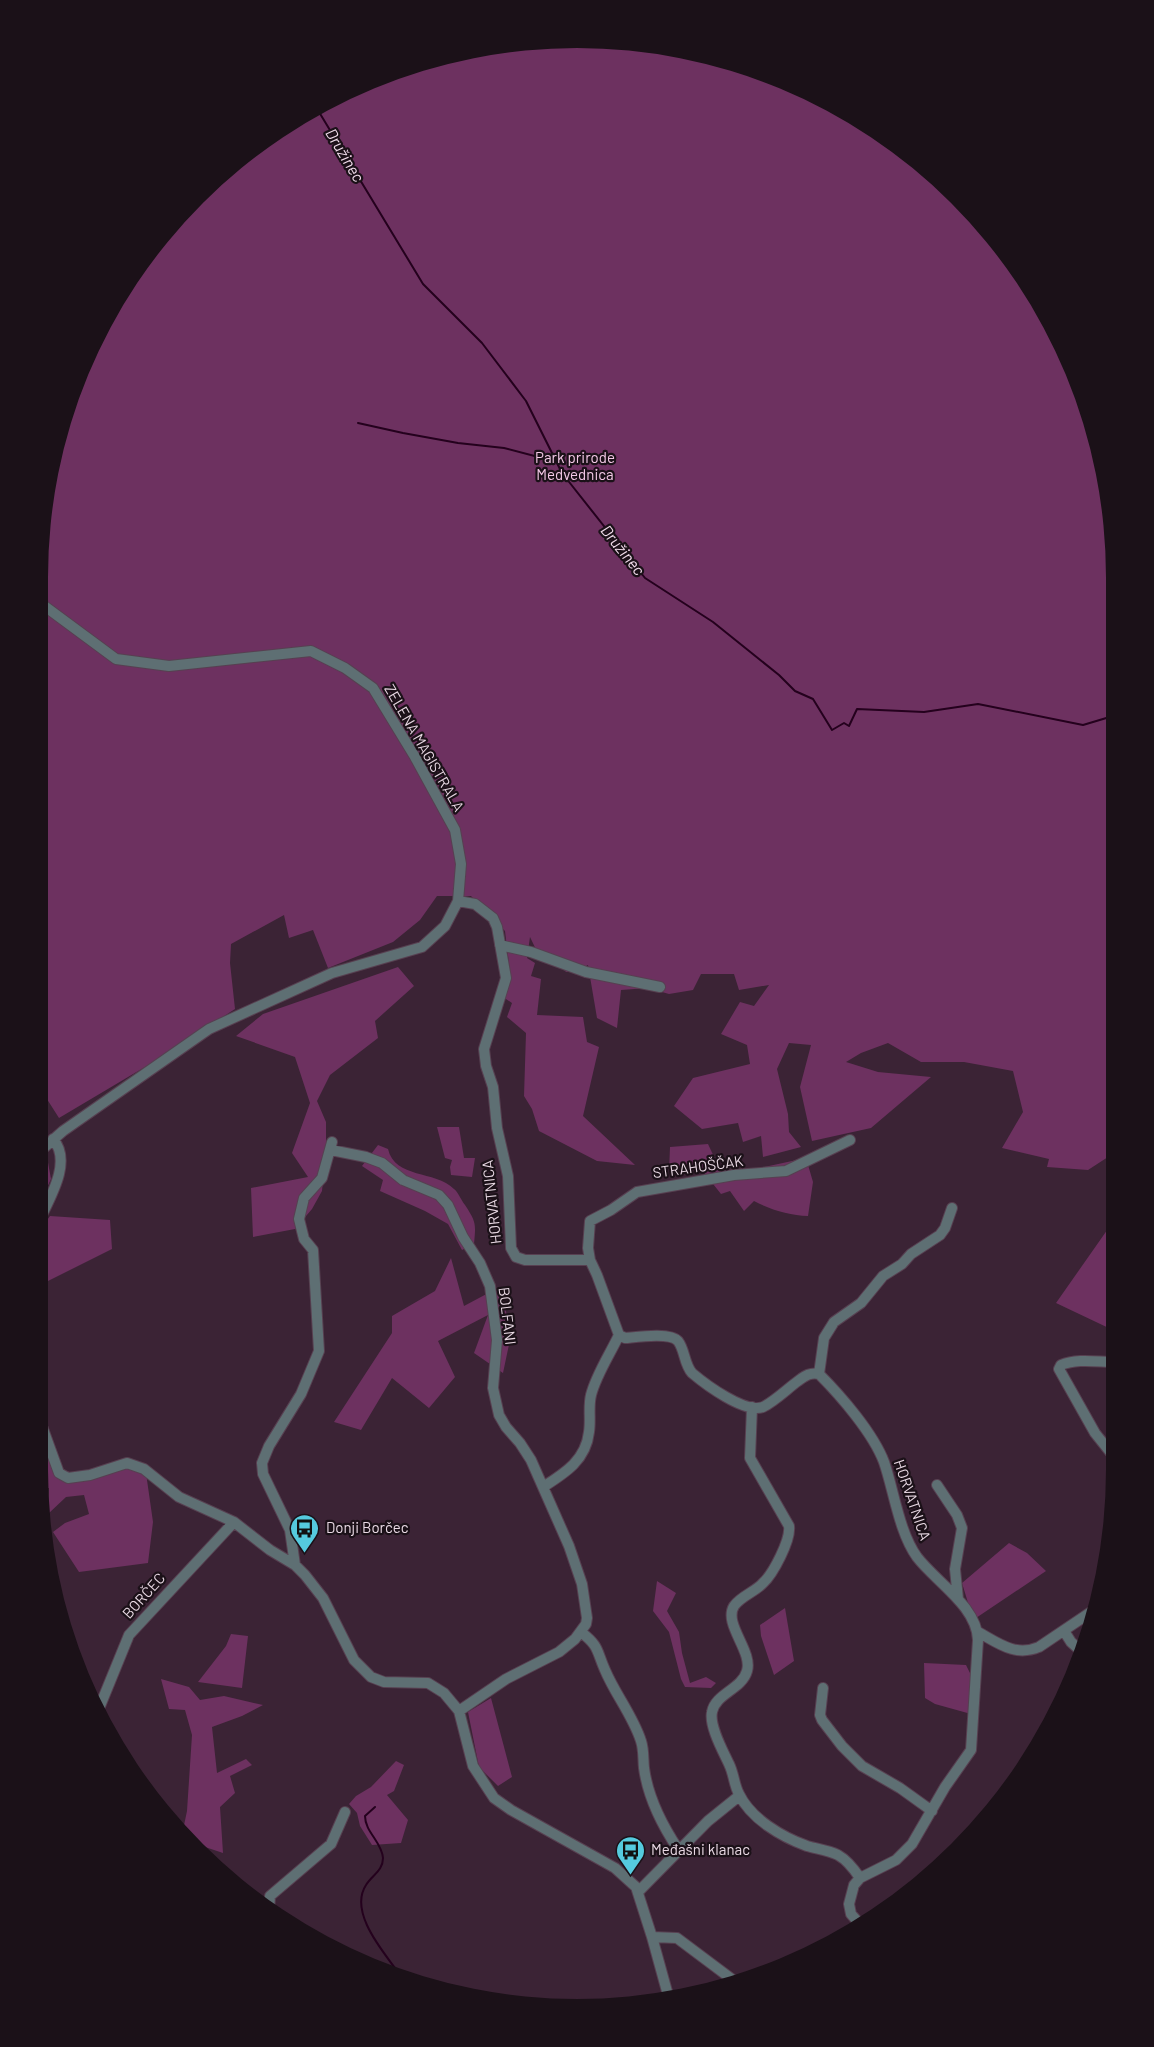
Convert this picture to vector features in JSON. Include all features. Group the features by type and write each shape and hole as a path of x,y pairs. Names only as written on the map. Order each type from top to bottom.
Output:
{"street":[{"name":"ZELENA MAGISTRALA","path":"48,609 116,659 170,666 311,651 345,668 374,688 415,757 455,830 461,864 458,901 445,926 422,947 332,973 208,1029 48,1144"},
{"name":"HORVATNICA","path":"458,901 475,904 493,918 506,978 486,1041 485,1058 493,1087 495,1118 508,1176 511,1248 516,1257 525,1260 590,1260"},
{"path":"500,945 531,952 586,972 660,987"},
{"path":"48,1200 62,1158 59,1146 53,1139"},
{"name":"STRAHOŠČAK","path":"590,1260 588,1248 590,1221 637,1192 734,1175 786,1171 850,1140"},
{"name":"BOLFANI","path":"295,1566 290,1530 263,1474 262,1463 268,1446 301,1394 319,1351 313,1250 304,1239 299,1219 304,1198 322,1178 332,1146 382,1163 403,1180 439,1195 448,1205 463,1237 480,1263 490,1286 497,1340 493,1388 499,1415 526,1451 569,1546 582,1584 587,1618 581,1632"},
{"path":"590,1260 619,1335 625,1338 664,1336 675,1339 679,1342 692,1373 729,1399 752,1407 763,1407 807,1375 819,1374 824,1338 830,1327 861,1303 883,1276 940,1235 952,1208"},
{"path":"543,1487 568,1470 579,1460 584,1450 589,1433 591,1392 619,1335"},
{"path":"1106,1362 1078,1361 1061,1365 1059,1369 1095,1433 1106,1447"},
{"name":"HORVATNICA","path":"819,1374 853,1411 881,1455 905,1531 916,1556 958,1599 973,1619 978,1632"},
{"path":"752,1407 750,1458 790,1531 767,1580 738,1601 732,1610 733,1623 747,1658 747,1671 743,1679 717,1702 712,1712 714,1728 733,1772 739,1796 755,1815 768,1826 801,1844 838,1855 853,1868 860,1878"},
{"path":"48,1443 59,1473 69,1478 90,1475 127,1463 144,1469 179,1497 234,1522 305,1575 323,1598 354,1660 371,1677 384,1682 416,1682 437,1687 459,1711 473,1766 494,1797 511,1810 615,1868 639,1892 667,1991"},
{"name":"HORVATNICA","path":"937,1485 957,1515 962,1528 955,1569 958,1599"},
{"name":"BORČEC","path":"102,1702 129,1635 234,1522"},
{"path":"856,1919 851,1914 850,1897 854,1885 860,1878 888,1865 912,1844 945,1787 971,1750 978,1632 1005,1647 1024,1651 1039,1647 1085,1616"},
{"path":"1064,1631 1076,1646"},
{"path":"459,1711 506,1679 559,1652 581,1632 597,1646 604,1670 637,1731 642,1743 645,1771 655,1808 665,1830 678,1849"},
{"path":"824,1688 820,1715 847,1752 862,1766 900,1788 932,1811"},
{"path":"639,1892 678,1849 739,1796"},
{"path":"270,1900 270,1896 331,1844 345,1812"},
{"path":"652,1936 677,1938 728,1977"}],"green space":[{"name":"Park prirode Medvednica","path":"542,49 612,49 646,53 680,58 747,76 779,88 842,119 899,157 926,179 975,228 997,255 1035,313 1066,375 1088,440 1096,474 1105,542 1106,577 1106,1158 1088,1170 1047,1167 1049,1159 1002,1148 1023,1112 1013,1071 964,1062 921,1062 888,1043 861,1053 846,1062 878,1072 931,1077 871,1128 812,1141 800,1087 811,1045 789,1043 777,1069 788,1114 789,1132 801,1147 763,1157 761,1136 743,1142 738,1123 702,1129 674,1106 693,1078 750,1064 747,1045 721,1034 740,1002 754,1006 769,985 739,990 734,974 701,974 693,990 669,994 648,988 621,990 617,1028 597,1018 588,965 576,971 566,972 559,964 542,962 530,937 527,958 535,963 531,976 541,979 537,1015 583,1017 587,1042 599,1047 583,1116 635,1165 597,1161 539,1131 532,1109 524,1096 526,1033 507,1017 512,1003 503,997 510,972 505,931 471,896 437,896 420,920 393,942 328,968 313,930 289,938 284,915 231,944 230,963 235,1009 155,1061 59,1118 48,1101 48,577 53,508 66,440 88,375 119,312 157,255 179,228 228,179 255,157 283,137 343,103 375,88 440,66 474,58"},
{"path":"398,967 414,986 375,1021 378,1038 330,1075 317,1101 326,1122 322,1191 312,1209 295,1229 253,1237 251,1188 308,1177 292,1153 310,1103 295,1057 236,1036 263,1014"},
{"path":"437,1127 459,1127 464,1158 475,1158 472,1177 451,1175 452,1160 445,1158"},
{"path":"708,1144 723,1176 806,1158 813,1182 808,1216 781,1212 754,1201 744,1211 730,1191 721,1194 702,1170 669,1172 670,1147"},
{"path":"378,1145 388,1149 392,1159 407,1170 437,1179 455,1190 473,1219 474,1244 462,1250 448,1224 380,1191 383,1180 362,1166"},
{"path":"48,1162 51,1179 48,1185"},
{"path":"50,1216 110,1220 112,1249 48,1281 48,1219"},
{"path":"1106,1232 1106,1327 1056,1303"},
{"path":"451,1258 464,1306 494,1290 502,1293 511,1335 503,1373 474,1353 488,1315 438,1341 455,1377 429,1408 392,1378 361,1430 334,1422 392,1333 392,1316 435,1291"},
{"path":"48,1450 59,1479 127,1468 146,1473 153,1522 148,1563 79,1572 53,1532 65,1523 89,1514 84,1495 66,1497 50,1512"},
{"path":"1009,1543 1027,1553 1046,1571 976,1618 969,1606 962,1583"},
{"path":"657,1581 676,1593 667,1611 679,1632 690,1683 706,1677 716,1683 711,1688 685,1687 669,1632 653,1611"},
{"path":"785,1608 794,1661 774,1675 761,1636 760,1625"},
{"path":"231,1634 248,1636 242,1688 198,1682 226,1646"},
{"path":"924,1663 966,1665 972,1677 971,1714 935,1704 925,1698"},
{"path":"161,1679 189,1687 200,1700 224,1696 263,1705 212,1727 217,1773 246,1759 252,1765 230,1776 235,1793 220,1807 223,1853 207,1848 184,1824 192,1735 185,1710 169,1709"},
{"path":"491,1698 512,1777 498,1786 479,1767 468,1712"},
{"path":"396,1761 404,1765 394,1791 387,1795 408,1820 401,1843 372,1845 360,1826 357,1813 349,1804 356,1796 371,1787"}],"waterway":[{"name":"Družinec","path":"321,115 423,284 482,343 526,401 562,473 645,578 713,622 779,675 795,691 813,699 832,730 844,723 849,726 857,709 924,712 978,704 1083,725 1106,718"},
{"path":"358,423 458,443 504,448 546,459 554,458"},
{"path":"375,1807 365,1816 370,1832 382,1852 383,1862 366,1885 361,1906 369,1929 393,1966"}],"place":[{"name":"Donji Borčec","path":"305,1554"},
{"name":"Međašni klanac","path":"630,1876"}]}
